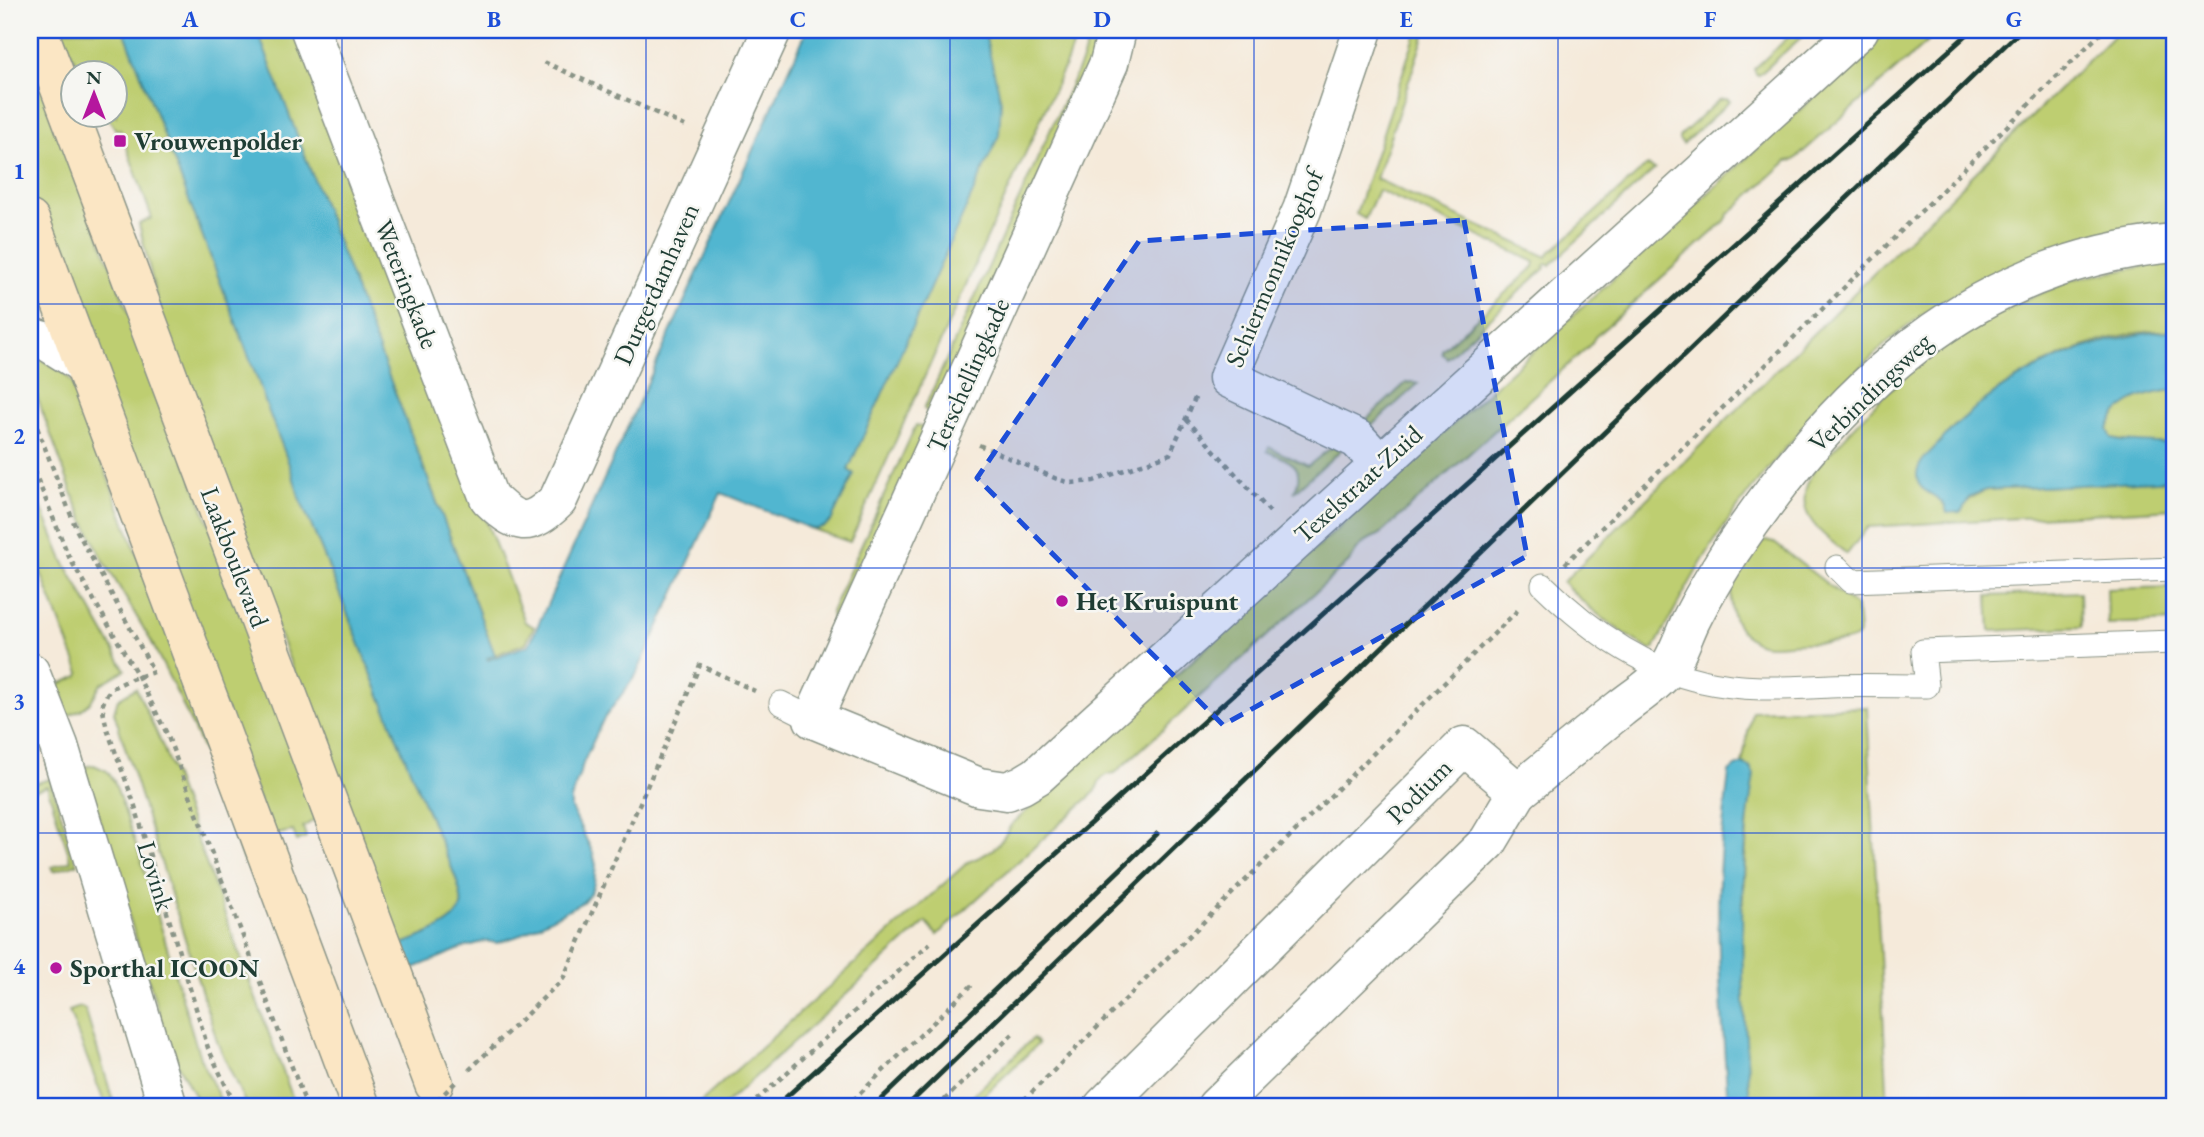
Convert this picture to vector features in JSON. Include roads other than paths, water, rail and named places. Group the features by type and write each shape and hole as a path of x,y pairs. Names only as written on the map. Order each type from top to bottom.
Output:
{"main road":[{"name":"Laakboulevard","path":"38,30 440,1091"},
{"path":"33,230 361,1107"}],"street":[{"name":"Weteringkade","path":"310,30 489,498 512,518 523,522"},
{"name":"Durgerdamhaven","path":"523,522 535,519 558,500 772,30"},
{"name":"Terschellingkade","path":"797,711 945,428 1109,63 1117,30"},
{"name":"Schiermonnikooghof","path":"1363,30 1302,210 1228,379 1357,439 1380,464"},
{"name":"Texelstraat-Zuid","path":"797,711 979,787 1007,791 1037,776 1858,30"},
{"path":"30,281 33,230"},
{"name":"Verbindingsweg","path":"1667,671 1698,606 1765,503 1803,455 1881,373 1924,337 1987,297 2056,267 2097,255 2174,243"},
{"path":"30,337 48,342 83,364"},
{"path":"1216,1107 1488,842 1518,792 1667,671"},
{"path":"30,672 59,746 168,1107"},
{"name":"Podium","path":"1103,1107 1464,746 1518,792"}],"lane":[{"path":"1837,567 1852,581 2174,569"},
{"path":"1543,586 1570,612 1601,635 1667,671 1701,681 1760,689 1927,686 1923,651 2174,642"}],"water":[{"path":"124,30 257,30 495,655 487,658 488,660 529,645 807,30 984,30 1001,101 999,135 848,470 854,474 831,521 816,529 809,528 721,493 636,675 603,720 584,761 571,799 571,808 596,865 591,892 583,902 518,936 497,943 486,941 465,947 409,970 400,945 435,931 452,920 461,907 459,890 452,867 299,497 291,468"},
{"path":"2174,331 2174,390 2134,400 2118,412 2108,429 2112,439 2120,441 2174,444 2174,480 1986,490 1970,496 1961,512 1947,513 1941,501 1921,487 1917,474 1925,458 1961,421 2013,381 2071,353 2134,335"},
{"path":"1742,764 1751,768 1754,775 1744,855 1742,918 1750,1107 1728,1107 1720,983 1719,890 1729,772"}],"railway":[{"path":"775,1107 1972,30"},
{"path":"906,1107 2021,30"},
{"path":"873,1107 1157,834"}],"place":[{"name":"Vrouwenpolder","path":"120,141"},
{"name":"Het Kruispunt","path":"1062,601"},
{"name":"Sporthal ICOON","path":"56,968"}]}
